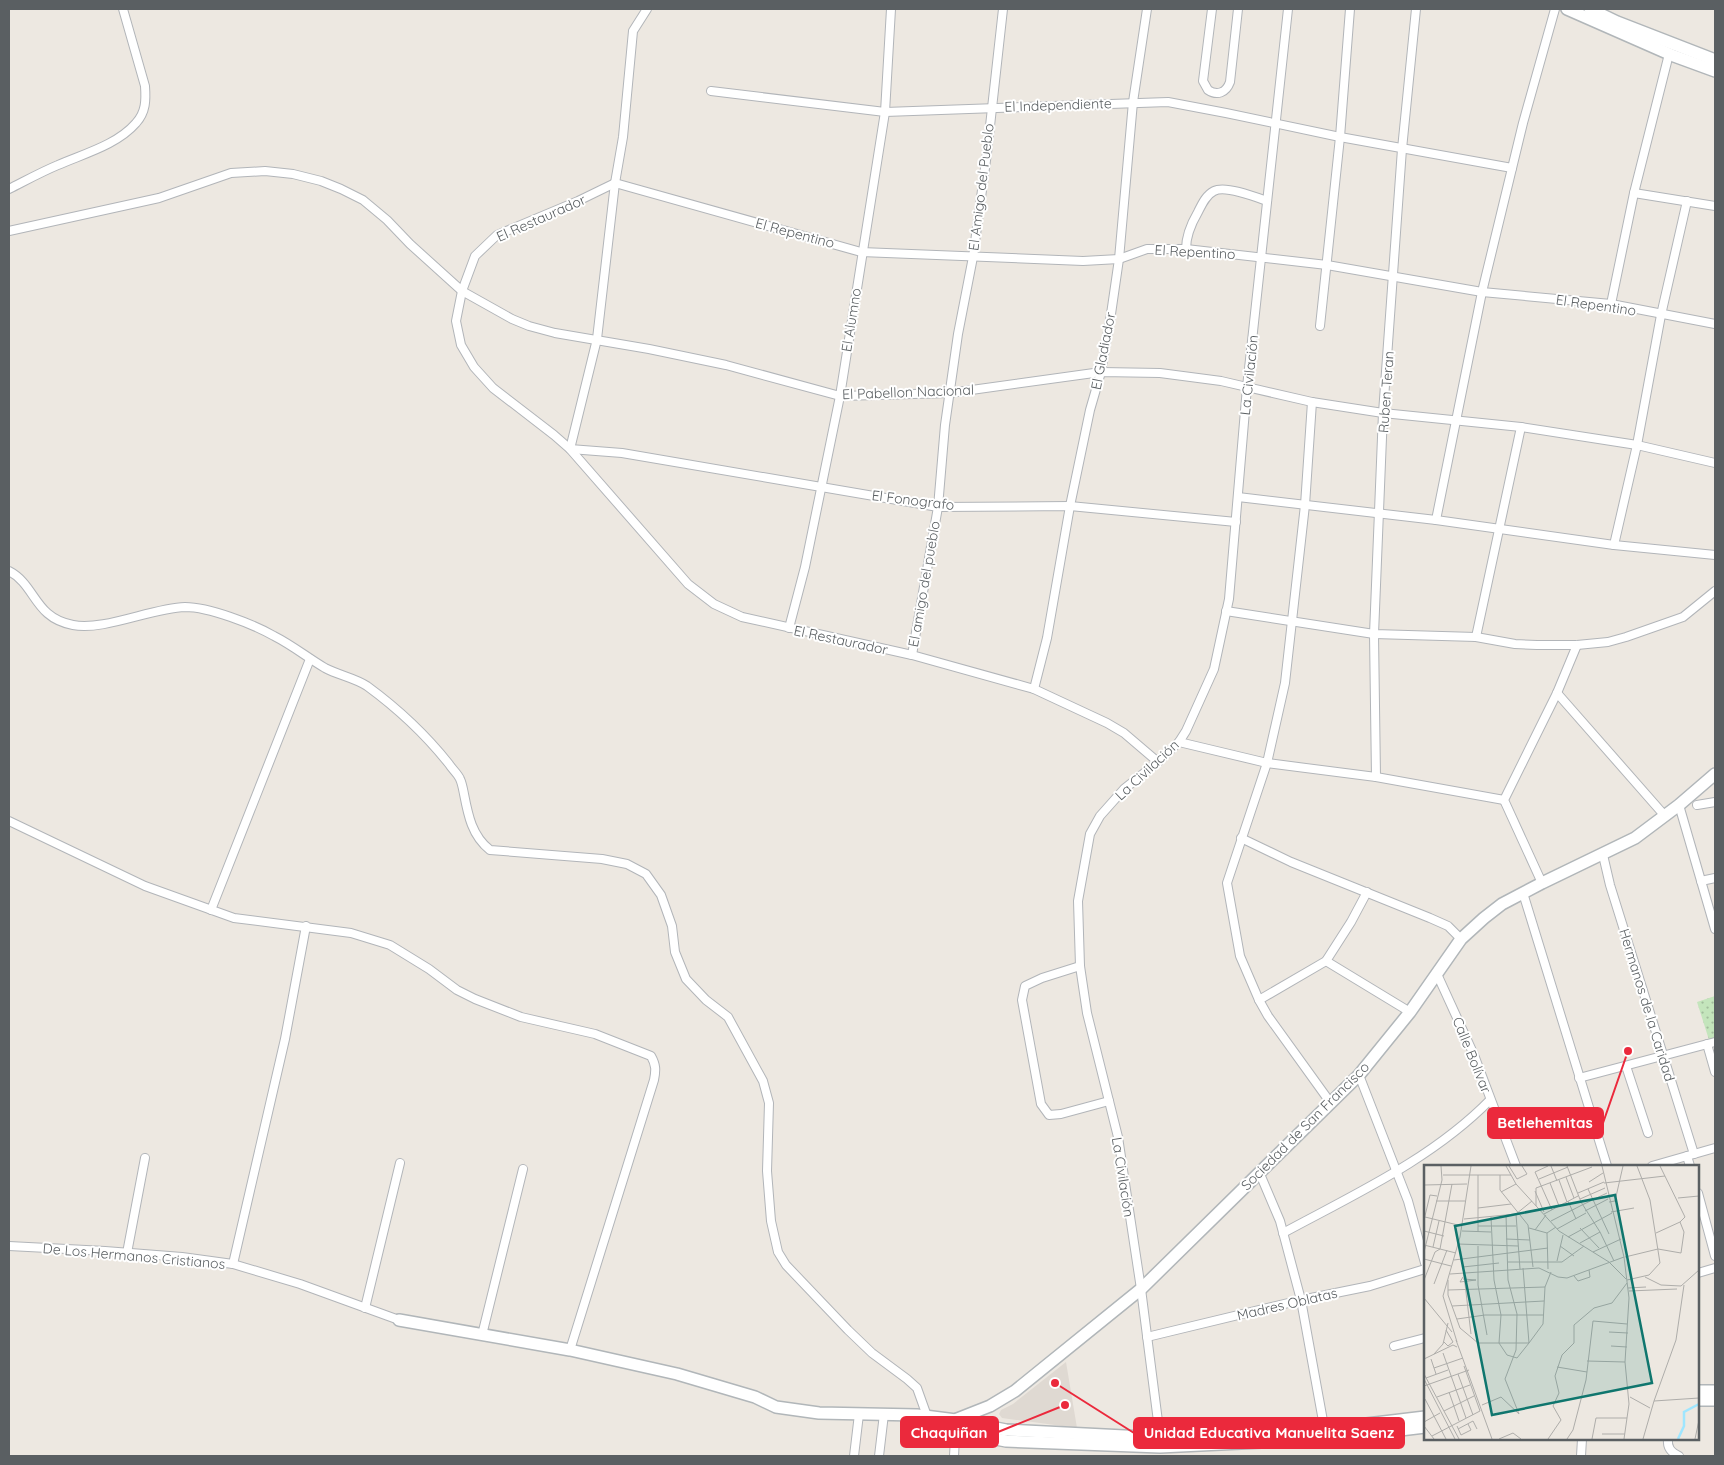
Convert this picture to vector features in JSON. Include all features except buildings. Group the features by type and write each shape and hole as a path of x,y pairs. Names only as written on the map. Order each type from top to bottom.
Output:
{"street":[{"path":"9,189 55,166 119,138 136,123 144,111 146,99 145,86 123,9"},
{"path":"570,449 596,339 615,183 623,137 633,31 646,9"},
{"name":"El Alumno","path":"789,628 805,567 840,396 861,252 885,112 891,9"},
{"name":"El Amigo del Pueblo","path":"958,334 973,257 1003,9"},
{"name":"El Gladiador","path":"1034,689 1047,638 1070,506 1090,410 1101,372 1119,259 1134,102 1147,9"},
{"path":"1212,9 1203,81 1208,90 1217,94 1224,91 1230,82 1238,9"},
{"name":"La Civilación","path":"1160,1447 1141,1289 1118,1137 1087,1012 1080,966 1078,901 1090,834 1100,816 1124,789 1158,762 1179,742 1186,731 1214,669 1226,612 1236,522 1247,387 1288,9"},
{"path":"1320,326 1340,138 1350,9"},
{"name":"Ruben Teran","path":"1376,777 1374,634 1384,413 1402,149 1416,9"},
{"path":"1436,520 1482,292 1512,168 1555,9"},
{"path":"1567,9 1669,54 1714,63"},
{"path":"1590,9 1714,63"},
{"path":"1612,304 1634,193 1669,54"},
{"name":"El Independiente","path":"711,91 885,112 1168,102 1226,112 1340,138 1512,168"},
{"name":"El Pabellon Nacional","path":"9,231 159,198 231,173 265,171 293,174 321,181 363,200 387,220 410,244 462,291 512,319 529,326 555,334 596,339 726,365 840,396 950,393 1101,372 1160,373 1213,380 1312,402 1384,413 1521,426 1637,445 1715,463"},
{"name":"El Repentino","path":"615,183 861,252 1083,261 1119,259 1147,249 1186,248 1327,265 1482,292 1612,304 1715,324"},
{"name":"El Restaurador","path":"615,183 578,201 497,235 476,256 462,291 456,321 461,344 474,367 493,388 570,449 688,584 714,604 742,617 912,655 1034,689 1115,728 1158,762"},
{"path":"1186,248 1186,239 1191,224 1205,198 1215,190 1226,189 1268,200"},
{"path":"1634,193 1715,206"},
{"path":"1614,545 1637,445 1661,315 1687,201"},
{"name":"El amigo del pueblo","path":"912,655 938,507 945,425 958,334"},
{"path":"1312,402 1305,505 1293,622 1284,683 1267,763 1227,883 1240,956 1259,1000 1268,1016 1330,1102"},
{"path":"1476,637 1521,426"},
{"name":"El Fonografo","path":"570,449 622,453 938,507 1070,506 1236,522"},
{"path":"1238,497 1715,556"},
{"path":"9,571 24,583 42,609 53,618 74,625 101,624 185,607 237,620 275,636 327,669 365,685 404,717 437,748 460,779 473,829 480,843 490,850 602,860 627,864 646,874 661,895 672,926 675,952 686,979 706,1000 728,1017 763,1081 768,1103 767,1171 771,1221 778,1252 786,1266 848,1330 872,1353 917,1388 927,1416"},
{"path":"1226,612 1374,634 1476,637 1522,644 1577,645 1608,642 1683,616 1715,591"},
{"path":"1504,800 1557,693 1577,645"},
{"path":"211,910 310,659"},
{"path":"1557,693 1665,816"},
{"path":"1179,742 1267,763 1376,777 1504,800"},
{"name":"Sociedad de San Francisco","path":"956,1420 990,1406 1015,1392 1141,1289 1359,1075 1410,1012 1461,939 1484,918 1502,904 1636,838 1715,774"},
{"path":"1504,800 1542,883"},
{"path":"1697,805 1715,802"},
{"path":"1679,805 1715,929"},
{"path":"9,821 145,886 234,918 351,933 390,945 428,969 456,990 475,1000 522,1017 595,1034 650,1056 655,1064 654,1080 570,1350"},
{"path":"1241,838 1291,862 1448,926 1461,939"},
{"name":"Hermanos de la Caridad","path":"1603,855 1610,886 1691,1155 1690,1165"},
{"path":"1700,881 1715,878"},
{"path":"1259,1000 1326,961 1351,922 1367,892"},
{"path":"1523,894 1607,1165"},
{"path":"233,1264 285,1039 306,926"},
{"path":"1326,961 1410,1012"},
{"path":"1080,966 1042,978 1025,986 1022,1000 1041,1104 1049,1115 1061,1114 1109,1101"},
{"name":"Calle Bolívar","path":"1437,974 1474,1055 1516,1165"},
{"path":"1579,1078 1715,1042"},
{"path":"1706,1044 1715,1072"},
{"path":"1626,1066 1648,1134"},
{"path":"1359,1075 1408,1202 1424,1258"},
{"path":"1283,1233 1431,1150 1478,1113 1490,1100"},
{"path":"1656,1165 1715,1148"},
{"path":"127,1253 145,1158"},
{"path":"365,1308 400,1163"},
{"path":"482,1335 523,1169"},
{"path":"1260,1174 1280,1221 1301,1300 1326,1434"},
{"path":"1699,1198 1715,1256"},
{"name":"De Los Hermanos Cristianos","path":"9,1246 182,1257 233,1264 300,1284 400,1320"},
{"path":"1699,1274 1715,1268"},
{"name":"Madres Oblatas","path":"1147,1337 1301,1300 1370,1286 1424,1269"},
{"path":"400,1320 570,1350 677,1374 755,1397 776,1407 819,1413 927,1416 1006,1430 1160,1447 1424,1427"},
{"path":"1394,1346 1424,1338"},
{"path":"1699,1391 1715,1391"},
{"path":"1699,1400 1715,1400"},
{"path":"854,1456 859,1414"},
{"path":"879,1456 884,1414"},
{"path":"1326,1434 1424,1417"},
{"path":"954,1456 956,1420"},
{"path":"1581,1456 1582,1440"},
{"path":"1668,1440 1667,1444 1670,1450 1679,1456"}],"shaded area":[{"path":"1066,1362 1077,1428 1002,1418 999,1414 1001,1410 1013,1404"}],"green space":[{"path":"1715,996 1715,1042 1710,1043 1697,1002"}],"place":[{"name":"Betlehemitas","path":"1628,1051"},
{"name":"Unidad Educativa Manuelita Saenz","path":"1055,1383"},
{"name":"Chaquiñan","path":"1065,1405"}]}
